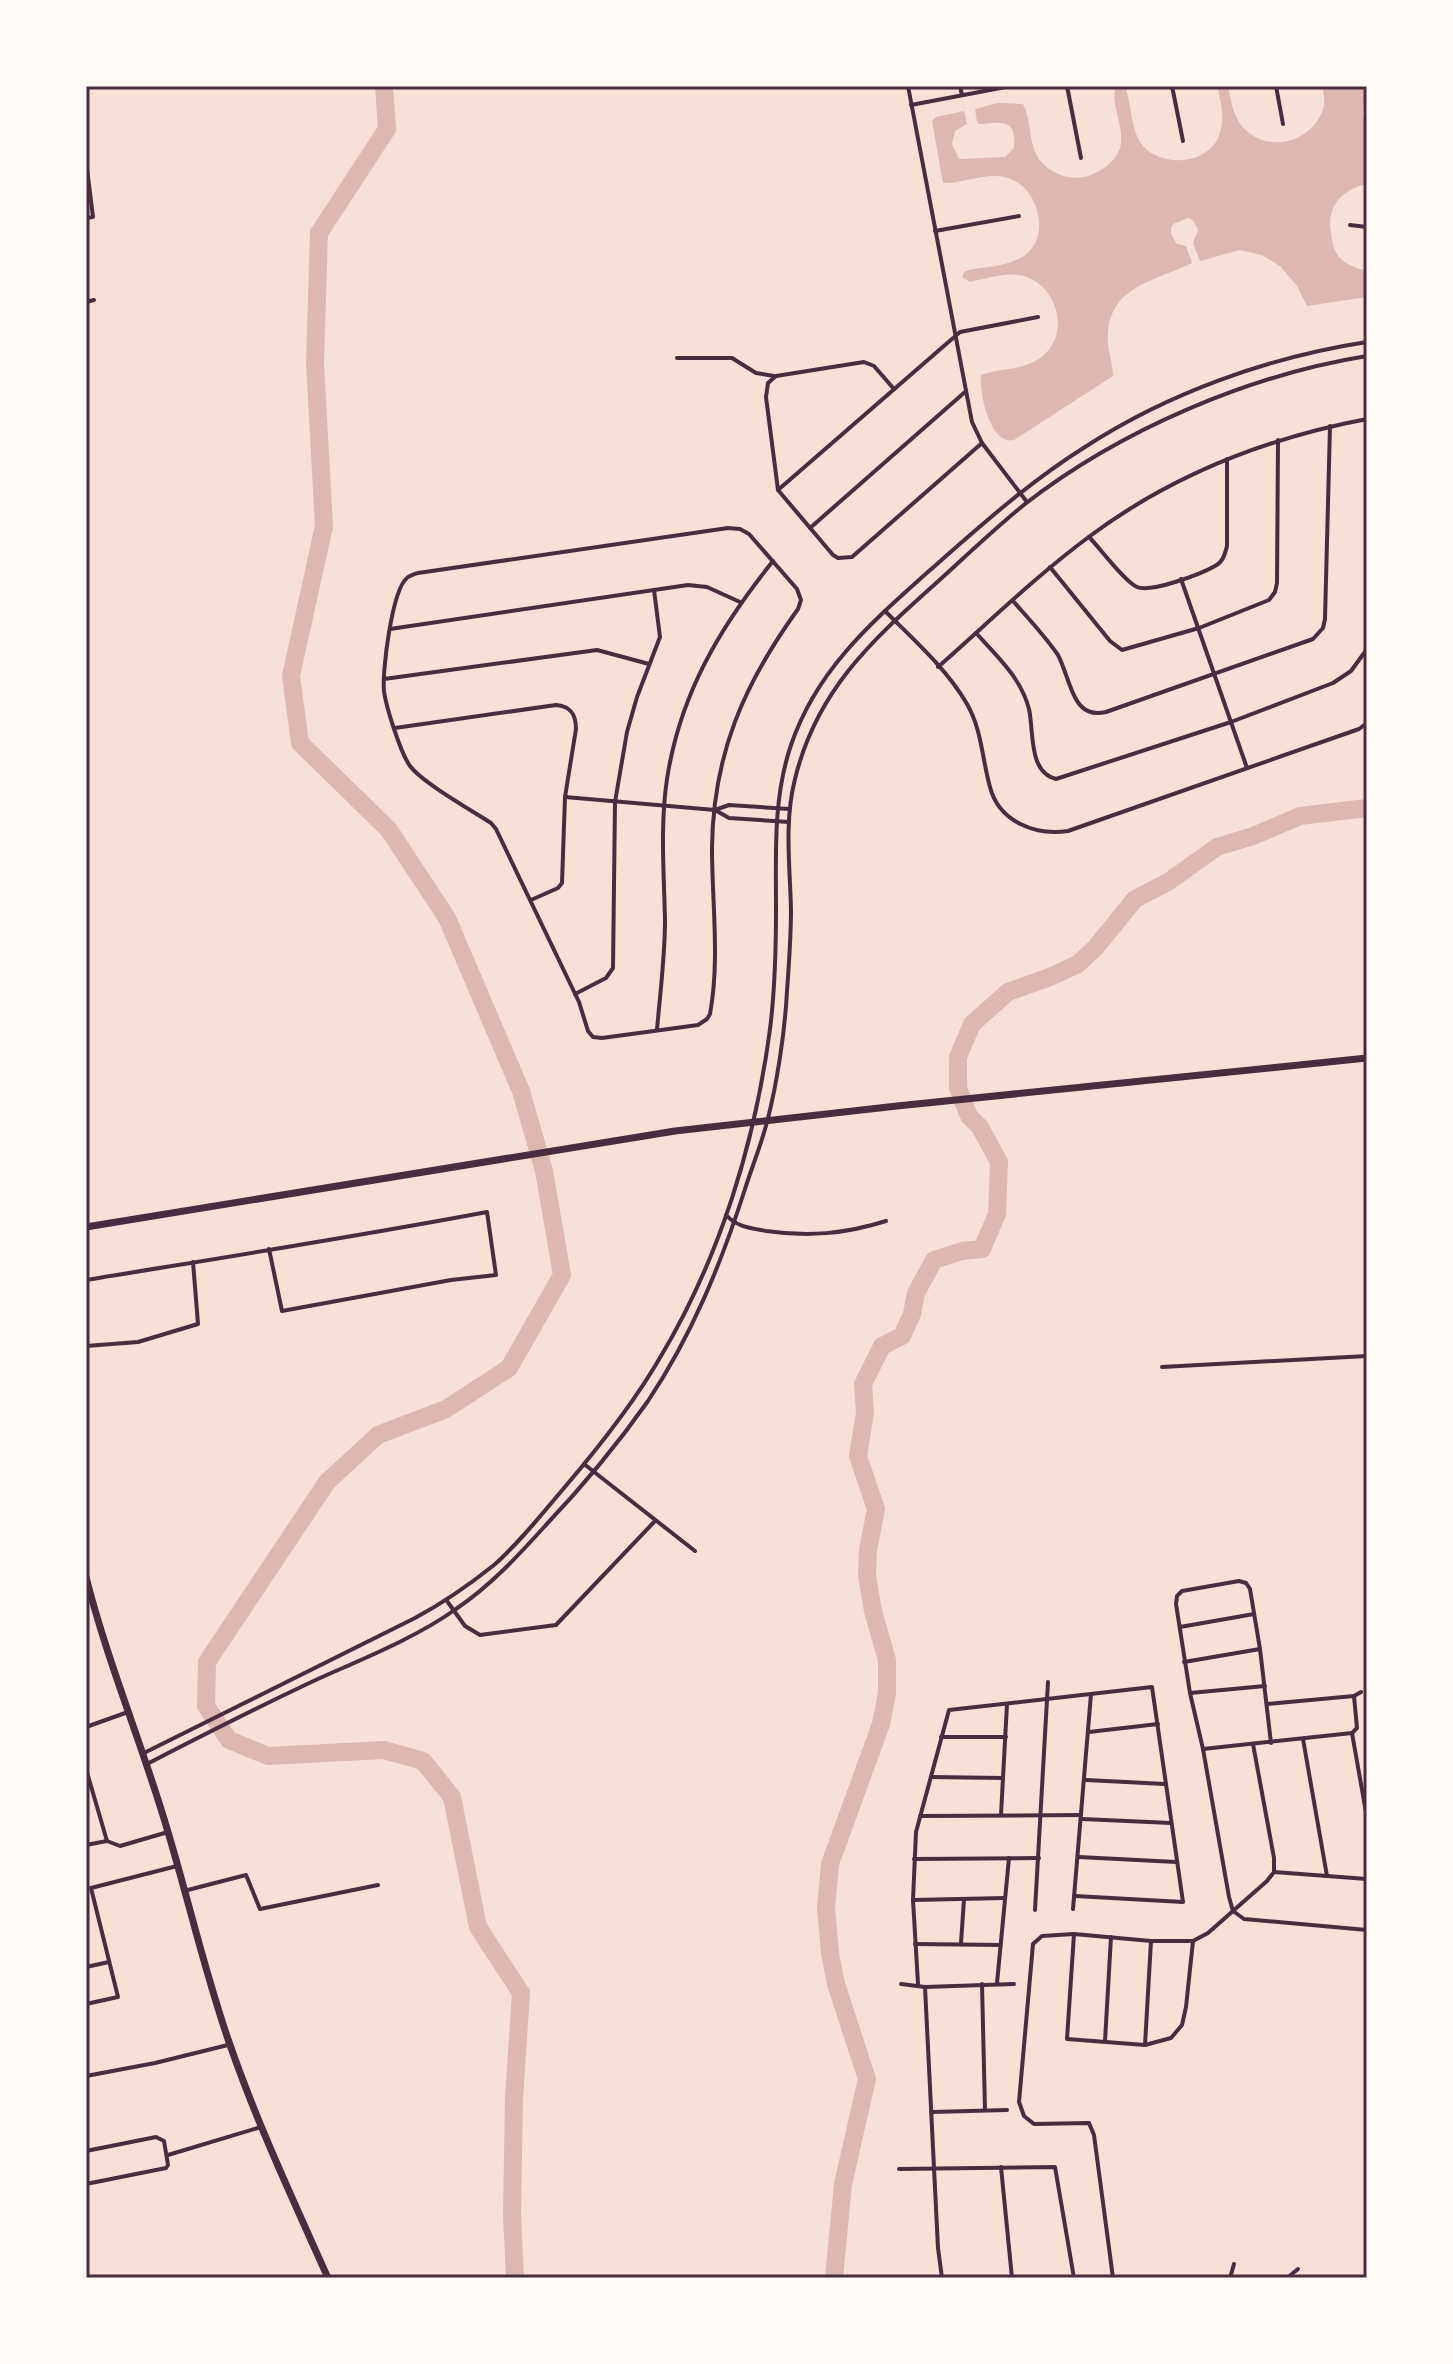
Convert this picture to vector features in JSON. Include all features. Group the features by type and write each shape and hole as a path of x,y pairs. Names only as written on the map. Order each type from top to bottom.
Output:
{"main road":[{"path":"86,1227 675,1131 1367,1058"},
{"path":"86,1577 168,1832 206,1972 230,2045 261,2127 328,2278"}],"street":[{"path":"908,86 972,422 982,443 1027,502"},
{"path":"960,86 962,95"},
{"path":"911,105 1011,86"},
{"path":"1067,86 1081,158"},
{"path":"1172,86 1183,141"},
{"path":"1276,86 1283,124"},
{"path":"86,161 93,217 86,218"},
{"path":"935,231 1019,216"},
{"path":"1350,225 1367,227"},
{"path":"86,302 94,300"},
{"path":"778,490 954,337 968,330 1038,317"},
{"path":"142,1754 447,1600 496,1563 584,1464 637,1395 696,1290 726,1215 753,1122 770,1028 777,808 781,780 802,716 835,663 854,640 1020,494 1084,447 1186,394 1296,356 1367,342"},
{"path":"146,1765 454,1611 504,1572 594,1472 647,1401 691,1329 717,1274 768,1120 787,996 791,911 789,809 802,750 828,696 863,651 1027,502 1093,458 1191,407 1247,386 1301,370 1367,356"},
{"path":"677,358 732,358 756,373 776,376 864,362 874,366 894,389"},
{"path":"776,376 768,383 766,397 778,490 838,558 852,557 982,443"},
{"path":"810,529 965,392"},
{"path":"938,667 1050,567 1128,510 1160,491 1227,459 1278,440 1367,419"},
{"path":"1013,601 1056,653 1077,701 1084,710 1092,713 1106,712 1313,639 1323,628 1330,426"},
{"path":"1050,567 1117,648 1127,650 1199,628 1269,600 1275,592 1278,440"},
{"path":"1089,537 1134,586 1153,589 1215,566 1224,557 1227,546 1227,459"},
{"path":"728,528 745,531 797,589 800,606 760,665 736,717 720,774 712,847 714,955 710,1014 707,1019 698,1025 602,1038 593,1037 588,1031 575,994 496,829 417,774 404,756 384,694 385,654 390,629 401,586 407,577 418,573 728,528"},
{"path":"657,1030 664,958 664,806 672,752 689,699 712,649 740,602 773,561"},
{"path":"1181,579 1247,768"},
{"path":"390,629 700,586 740,602"},
{"path":"575,994 606,978 613,968 615,802 627,732 660,637 654,590"},
{"path":"885,611 959,692 975,719 990,790 997,802 1016,822 1040,832 1068,831 1359,729 1367,723"},
{"path":"976,633 1020,685 1031,721 1037,764 1041,772 1050,778 1062,778 1231,722 1333,683 1351,671 1367,649"},
{"path":"384,679 597,650 649,664"},
{"path":"395,728 556,705 571,710 576,722 565,797 562,883 558,888 531,900"},
{"path":"565,797 715,810 729,805 789,809"},
{"path":"715,810 729,818 789,822"},
{"path":"86,1280 487,1212 496,1275 451,1280 282,1311 269,1249"},
{"path":"726,1215 734,1224 817,1235 864,1228 886,1221"},
{"path":"86,1346 138,1342 198,1324 193,1262"},
{"path":"1162,1367 1367,1356"},
{"path":"584,1464 695,1551"},
{"path":"447,1600 465,1626 480,1635 556,1625 655,1521"},
{"path":"1271,1743 1250,1589 1246,1583 1239,1581 1182,1591 1177,1596 1176,1604 1184,1662 1233,1911 1244,1919 1367,1930"},
{"path":"1180,1627 1254,1614"},
{"path":"1184,1662 1260,1649"},
{"path":"1035,1910 1048,1682"},
{"path":"1190,1693 1265,1686"},
{"path":"918,1984 914,1859 920,1816 949,1710 1152,1687 1183,1902 1075,1896"},
{"path":"1267,1704 1354,1696 1361,1692"},
{"path":"1073,1909 1091,1694"},
{"path":"1203,1749 1352,1733 1357,1728 1354,1696"},
{"path":"1001,1815 1007,1704"},
{"path":"86,1727 128,1712"},
{"path":"1089,1732 1158,1724"},
{"path":"1352,1733 1367,1818"},
{"path":"941,1737 1006,1737"},
{"path":"1303,1739 1327,1876"},
{"path":"1113,2278 1094,2135 1089,2123 1034,2124 1024,2116 1019,2102 1033,1944 1042,1936 1074,1934 1151,1941 1193,1941 1208,1933 1233,1911 1274,1872 1253,1744"},
{"path":"86,1769 107,1841"},
{"path":"931,1777 1003,1778"},
{"path":"1086,1780 1165,1784"},
{"path":"86,1795 94,1793"},
{"path":"920,1816 1042,1814 1171,1823"},
{"path":"86,1845 107,1841 120,1846 168,1832"},
{"path":"1079,1857 1177,1862"},
{"path":"997,1983 1009,1858"},
{"path":"914,1859 1039,1858"},
{"path":"86,2004 118,1997 91,1888 177,1866"},
{"path":"1274,1872 1367,1879"},
{"path":"184,1891 246,1875 260,1909 378,1885"},
{"path":"913,1900 1005,1898"},
{"path":"961,1943 964,1899"},
{"path":"1074,1934 1067,2039 1145,2045 1171,2038 1182,2025 1193,1941"},
{"path":"1105,2041 1111,1937"},
{"path":"1145,2045 1151,1941"},
{"path":"915,1944 1000,1945"},
{"path":"86,1967 109,1962"},
{"path":"901,1984 925,1987 1014,1984"},
{"path":"982,1984 985,2110"},
{"path":"925,1987 933,2169 942,2278"},
{"path":"86,2076 230,2045"},
{"path":"931,2112 1007,2110"},
{"path":"167,2156 261,2127"},
{"path":"86,2151 156,2137 164,2141 167,2156 166,2168 86,2184"},
{"path":"1001,2167 1012,2278"},
{"path":"899,2169 1055,2167 1074,2278"},
{"path":"1230,2278 1234,2264"},
{"path":"1287,2278 1298,2269"}],"shaded area":[{"path":"1116,86 1125,86 1136,133 1143,146 1160,157 1181,160 1201,155 1216,142 1222,121 1217,86 1228,86 1236,117 1243,128 1258,139 1282,142 1293,140 1313,127 1324,105 1323,86 1367,86 1363,113 1367,134 1367,184 1343,195 1334,207 1330,224 1339,257 1367,271 1367,297 1307,306 1297,286 1281,267 1262,255 1240,250 1200,261 1193,243 1198,230 1193,220 1188,218 1173,224 1171,232 1177,244 1186,246 1192,263 1139,286 1127,294 1111,316 1108,338 1113,376 1014,440 1006,440 992,427 982,393 981,375 1024,366 1046,353 1057,331 1055,306 1042,286 1019,275 970,282 962,277 969,270 1004,264 1024,256 1037,238 1038,214 1029,193 1011,179 994,176 943,183 932,121 936,117 964,111 967,124 955,131 952,144 959,159 1005,157 1014,148 1013,131 1006,124 979,124 975,109 998,103 1023,104 1032,143 1040,160 1061,175 1084,177 1107,165 1120,148 1121,132 1114,93"}],"waterway":[{"path":"384,86 387,129 319,233 315,363 324,526 291,676 300,743 389,830 447,918 521,1091 544,1171 562,1275 509,1368 446,1409 378,1435 327,1482 207,1662 206,1706 229,1740 268,1756 384,1750 423,1761 452,1797 478,1927 521,1993 514,2098 512,2214 515,2278"},
{"path":"834,2278 843,2184 867,2079 836,1984 826,1908 830,1864 881,1724 887,1693 887,1660 867,1576 868,1550 876,1509 858,1456 865,1413 863,1384 882,1346 902,1336 912,1314 916,1293 934,1260 962,1251 982,1249 997,1214 999,1162 980,1127 969,1116 958,1088 958,1057 972,1024 1008,992 1078,964 1135,899 1168,882 1217,847 1300,816 1367,808"}]}
